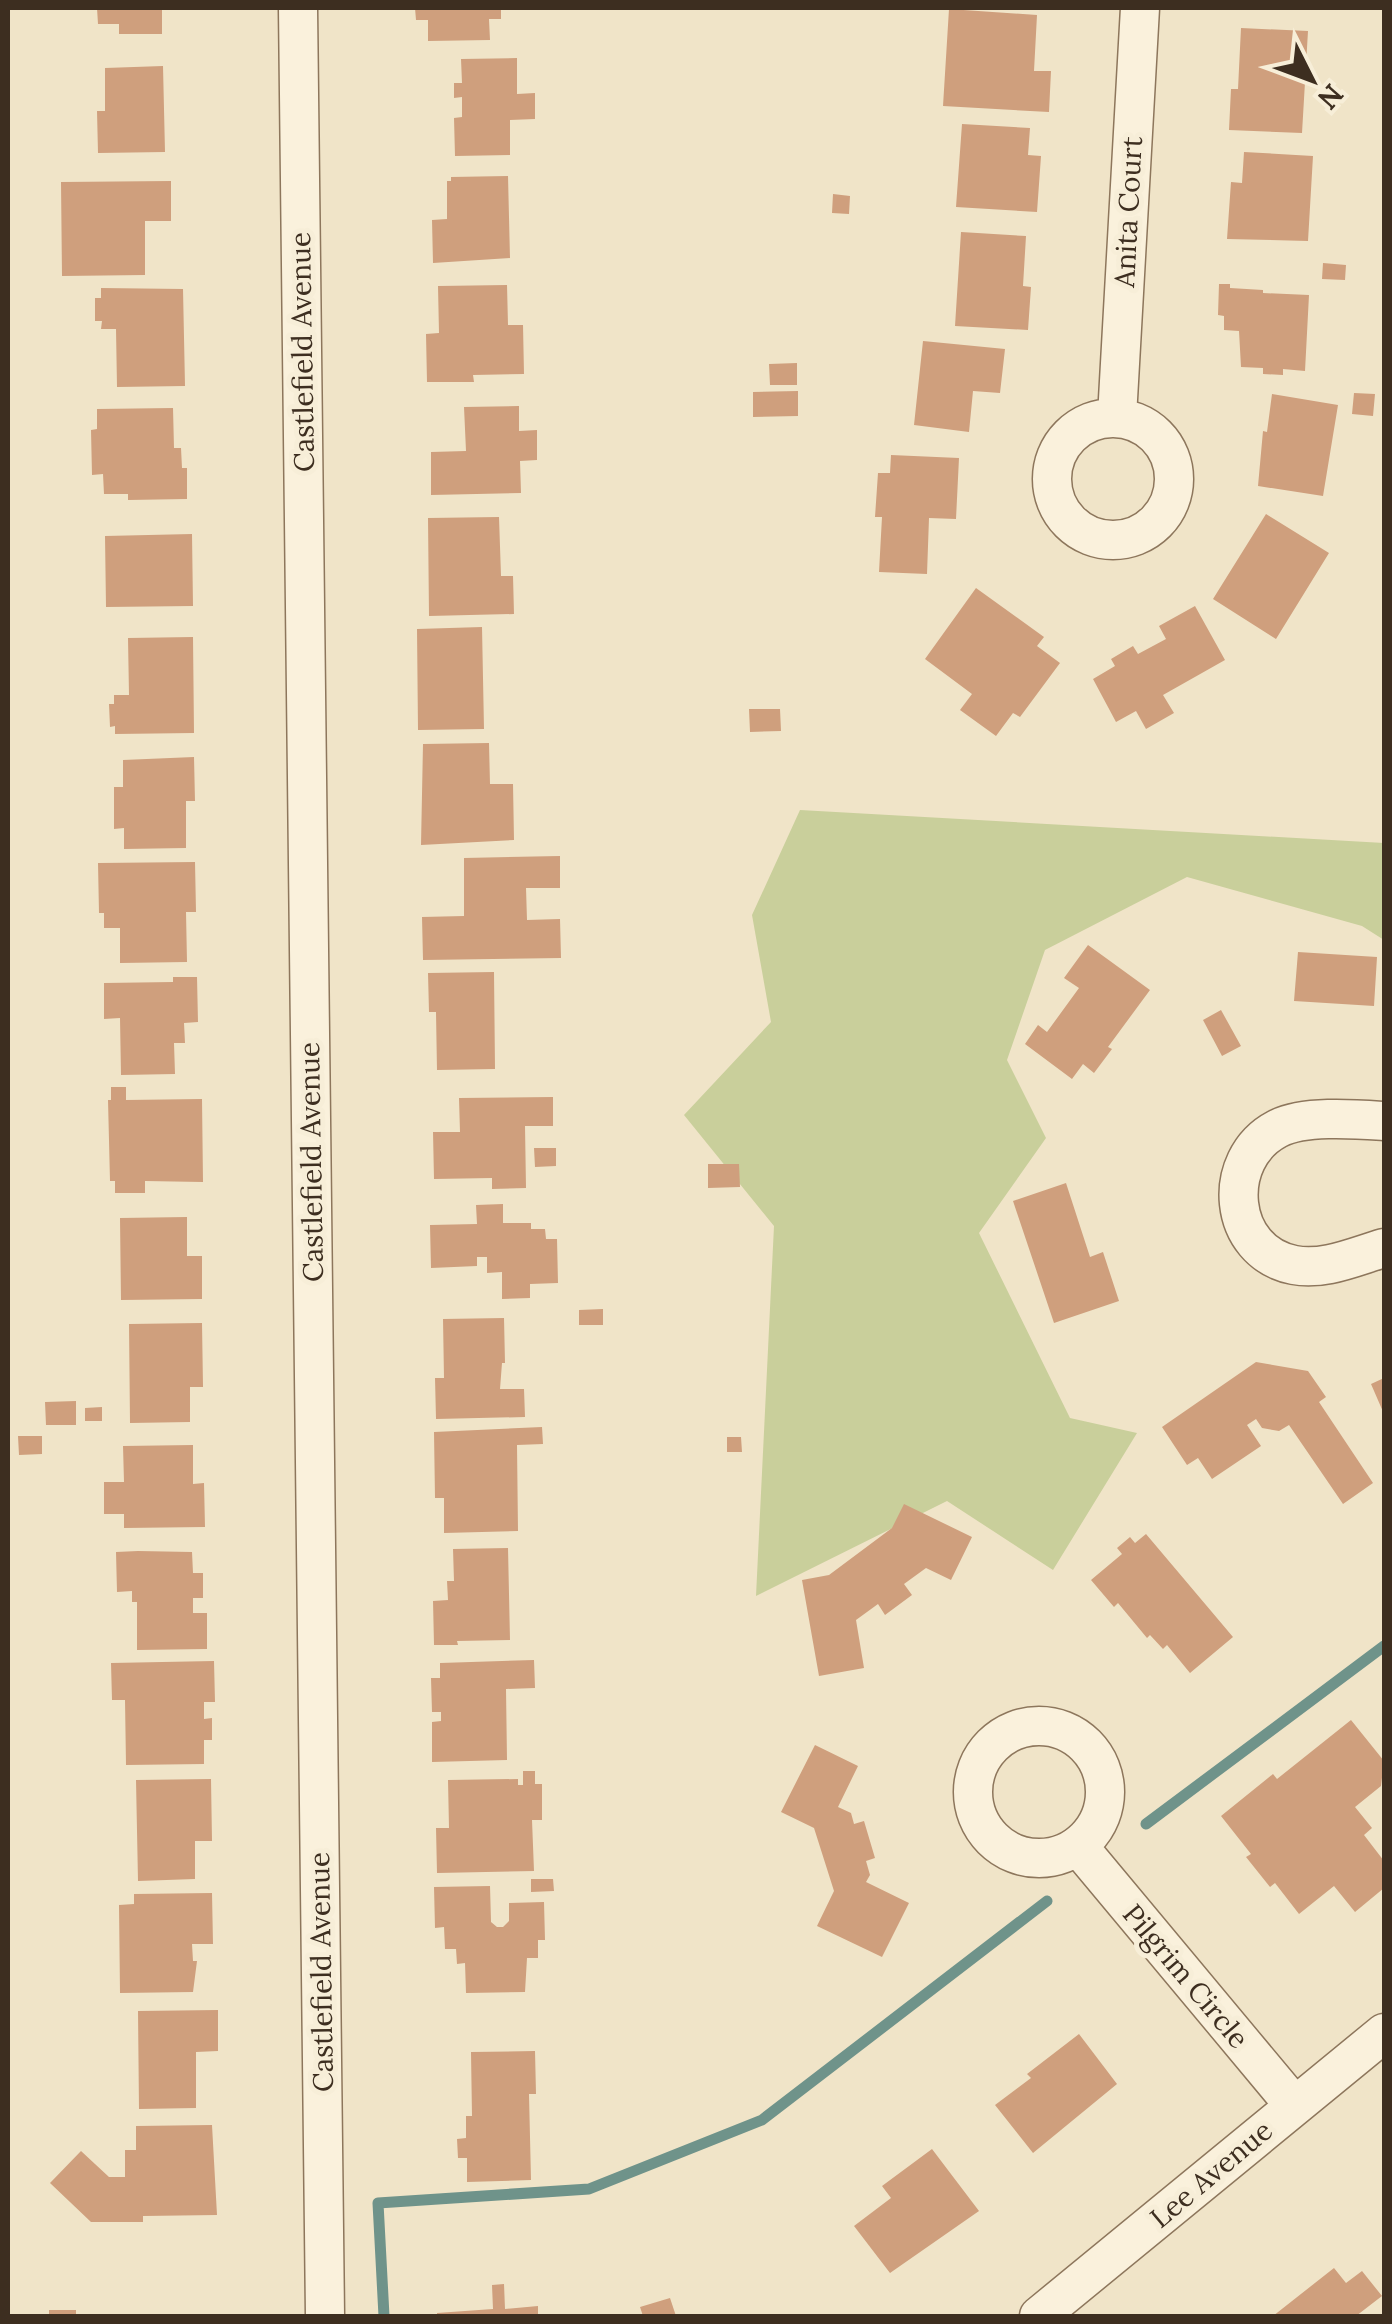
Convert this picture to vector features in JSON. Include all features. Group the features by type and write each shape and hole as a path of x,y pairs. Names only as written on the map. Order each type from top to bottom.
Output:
{"street":[{"name":"Castlefield Avenue","path":"298,8 324,2316"},
{"name":"Anita Court","path":"1117,417 1140,8"},
{"path":"1384,1121 1287,1124 1272,1131 1248,1154 1237,1189 1245,1229 1255,1242 1284,1262 1314,1267 1384,1248"},
{"name":"Pilgrim Circle","path":"1078,1846 1294,2105"},
{"name":"Lee Avenue","path":"1039,2316 1384,2033"}],"green space":[{"path":"800,810 1384,843 1384,940 1362,926 1187,877 1045,950 1007,1060 1046,1138 979,1233 1070,1418 1137,1433 1053,1570 947,1501 756,1596 774,1226 684,1115 771,1022 752,915"}],"building":[{"path":"97,8 162,8 162,34 119,34 119,24 98,24"},
{"path":"415,8 501,8 501,19 489,19 490,40 428,41 428,20 416,20"},
{"path":"949,9 1037,15 1034,71 1051,71 1049,112 943,106"},
{"path":"1241,28 1308,31 1302,133 1229,130 1231,89 1238,89"},
{"path":"517,58 517,94 535,93 535,119 510,120 510,155 455,156 454,118 462,117 462,97 454,98 454,83 462,83 461,59"},
{"path":"163,66 165,152 98,153 97,111 105,111 105,68"},
{"path":"962,124 1030,128 1028,155 1041,156 1037,212 956,207"},
{"path":"1244,152 1313,156 1308,241 1227,239 1231,182 1242,183"},
{"path":"508,176 510,258 433,263 432,220 447,219 447,181 451,177"},
{"path":"171,181 171,221 145,221 145,275 62,276 61,182"},
{"path":"833,194 850,196 849,214 832,213"},
{"path":"961,232 1026,236 1023,286 1031,287 1028,330 955,326"},
{"path":"1323,263 1346,265 1345,280 1322,279"},
{"path":"1219,284 1263,293 1309,295 1305,371 1283,369 1283,375 1263,374 1263,368 1241,367 1239,331 1224,330 1224,316 1218,315"},
{"path":"507,285 508,325 523,325 524,374 473,375 474,382 427,382 426,334 439,333 438,286"},
{"path":"101,288 183,289 185,386 117,387 116,329 101,329 102,321 95,321 95,298 101,298"},
{"path":"923,341 1005,349 1000,393 973,391 969,432 914,425"},
{"path":"797,363 797,385 770,385 769,364"},
{"path":"798,391 798,416 753,417 753,392"},
{"path":"1354,393 1375,394 1373,416 1352,414"},
{"path":"1272,394 1338,405 1323,496 1258,486 1263,431 1267,432"},
{"path":"519,406 519,431 537,430 537,460 520,461 521,493 431,495 431,452 466,451 464,407"},
{"path":"173,408 174,448 181,448 182,468 187,468 187,499 128,500 128,494 104,494 103,474 92,475 91,430 97,429 97,409"},
{"path":"891,455 959,458 956,519 929,518 927,574 879,572 882,517 875,517 878,473 890,473"},
{"path":"1266,514 1329,553 1276,639 1213,599"},
{"path":"499,517 501,576 513,576 514,614 429,616 428,518"},
{"path":"192,534 193,606 106,607 105,536"},
{"path":"976,588 1044,637 1037,646 1060,663 1020,717 1013,713 996,736 960,710 972,694 925,659"},
{"path":"1195,606 1225,660 1163,695 1174,713 1146,729 1136,711 1116,722 1093,679 1115,666 1111,659 1133,646 1138,654 1166,639 1159,626"},
{"path":"482,627 484,729 418,730 417,629"},
{"path":"193,637 194,733 115,734 115,726 110,727 109,704 114,704 114,695 129,695 128,638"},
{"path":"749,709 780,709 781,731 750,732"},
{"path":"489,743 490,784 513,784 514,840 421,845 423,744"},
{"path":"194,757 195,801 186,801 186,848 124,849 124,828 114,829 114,787 123,787 123,760"},
{"path":"560,856 560,888 526,888 527,920 560,919 561,958 423,960 422,917 464,916 464,858"},
{"path":"195,862 196,912 186,912 187,962 120,963 120,928 104,928 104,913 99,913 98,863"},
{"path":"1088,945 1150,990 1094,1073 1083,1064 1072,1079 1025,1044 1038,1025 1047,1032 1079,988 1064,978"},
{"path":"1298,952 1377,957 1374,1006 1294,1001"},
{"path":"494,972 495,1069 437,1070 436,1012 429,1012 428,973"},
{"path":"173,977 197,977 198,1022 184,1023 185,1043 174,1043 175,1074 121,1075 120,1018 104,1019 104,983 173,982"},
{"path":"1221,1010 1241,1046 1222,1056 1203,1020"},
{"path":"111,1087 126,1087 126,1100 202,1099 203,1182 145,1181 145,1193 115,1193 115,1181 110,1181"},
{"path":"553,1097 553,1126 525,1126 526,1188 492,1189 492,1178 434,1179 433,1132 460,1132 459,1098"},
{"path":"534,1148 556,1148 556,1166 535,1167"},
{"path":"708,1164 739,1164 740,1187 708,1188"},
{"path":"1066,1183 1090,1257 1103,1252 1119,1301 1054,1323 1013,1201"},
{"path":"503,1204 503,1223 531,1223 531,1229 545,1229 546,1239 557,1239 558,1283 530,1284 530,1298 502,1299 502,1272 487,1273 487,1257 477,1257 477,1266 431,1268 430,1225 477,1224 476,1205"},
{"path":"187,1217 187,1256 202,1256 202,1299 121,1300 120,1218"},
{"path":"603,1309 603,1325 579,1325 579,1310"},
{"path":"504,1318 505,1363 500,1389 524,1389 525,1417 436,1419 435,1378 444,1378 443,1319"},
{"path":"202,1323 203,1387 190,1387 190,1422 130,1423 129,1324"},
{"path":"1256,1362 1308,1371 1326,1397 1319,1402 1373,1483 1343,1504 1289,1425 1279,1431 1262,1428 1256,1419 1247,1425 1261,1446 1212,1479 1198,1458 1187,1465 1162,1427"},
{"path":"1384,1378 1384,1414 1371,1384"},
{"path":"76,1401 76,1425 46,1425 45,1402"},
{"path":"102,1407 102,1421 85,1421 85,1408"},
{"path":"542,1427 543,1444 517,1445 518,1531 444,1533 444,1498 435,1498 434,1432"},
{"path":"18,1436 42,1436 42,1454 19,1455"},
{"path":"727,1437 741,1437 742,1452 727,1452"},
{"path":"193,1445 193,1484 204,1483 205,1527 124,1528 124,1514 104,1514 104,1482 124,1482 123,1446"},
{"path":"904,1504 972,1537 951,1580 926,1568 904,1584 912,1595 885,1615 878,1604 856,1620 864,1668 819,1676 802,1580 829,1575 892,1528"},
{"path":"1146,1534 1233,1637 1190,1673 1167,1645 1163,1649 1150,1635 1147,1638 1118,1603 1114,1607 1091,1580 1122,1554 1117,1548 1130,1537 1135,1543"},
{"path":"508,1548 510,1640 434,1645 433,1601 448,1600 447,1581 454,1581 453,1549"},
{"path":"116,1552 192,1552 193,1573 203,1573 203,1598 193,1598 193,1613 207,1613 207,1649 137,1650 137,1602 132,1602 132,1591 117,1592"},
{"path":"534,1660 535,1688 506,1689 507,1760 432,1762 432,1722 441,1721 441,1712 432,1712 431,1678 440,1678 440,1663"},
{"path":"214,1661 215,1702 204,1702 204,1719 212,1718 212,1740 204,1740 204,1764 126,1765 125,1700 112,1700 111,1663"},
{"path":"1351,1720 1384,1761 1381,1786 1355,1807 1372,1828 1364,1835 1384,1861 1384,1888 1355,1912 1334,1886 1299,1914 1275,1883 1270,1887 1246,1857 1251,1854 1221,1816 1273,1774 1277,1779"},
{"path":"815,1745 858,1766 838,1807 851,1813 854,1824 864,1821 875,1858 866,1861 870,1875 866,1882 909,1903 882,1957 817,1926 834,1891 814,1828 781,1812"},
{"path":"523,1771 535,1771 535,1784 542,1784 542,1820 532,1820 534,1871 437,1873 436,1828 449,1828 448,1780 518,1779 518,1785 523,1785"},
{"path":"211,1779 212,1841 195,1841 195,1879 138,1881 136,1780"},
{"path":"531,1879 553,1879 554,1891 531,1892"},
{"path":"490,1886 491,1922 497,1927 509,1921 509,1903 544,1902 545,1940 538,1940 538,1958 527,1958 525,1992 466,1993 465,1963 457,1964 456,1949 445,1949 444,1927 435,1928 434,1887"},
{"path":"212,1893 213,1944 192,1944 193,1961 197,1961 193,1992 120,1993 119,1905 134,1904 134,1894"},
{"path":"218,2010 218,2051 196,2052 196,2108 139,2109 138,2011"},
{"path":"1079,2034 1117,2084 1033,2153 995,2105 1031,2078 1027,2074"},
{"path":"535,2051 536,2094 529,2094 531,2180 467,2182 467,2158 458,2158 457,2139 466,2138 466,2116 472,2116 471,2052"},
{"path":"212,2125 217,2215 143,2216 143,2222 91,2222 50,2183 81,2151 109,2177 125,2177 125,2150 136,2150 136,2126"},
{"path":"932,2149 979,2211 890,2273 854,2226 891,2198 882,2186"},
{"path":"1334,2268 1346,2283 1362,2271 1382,2296 1356,2316 1273,2316"},
{"path":"504,2284 505,2309 538,2306 538,2316 437,2316 493,2309 492,2285"},
{"path":"670,2298 676,2316 643,2316 640,2307"},
{"path":"49,2310 76,2310 76,2316 49,2316"}],"waterway":[{"path":"1146,1824 1384,1646"},
{"path":"384,2316 378,2203 589,2189 762,2120 1047,1901"}]}
